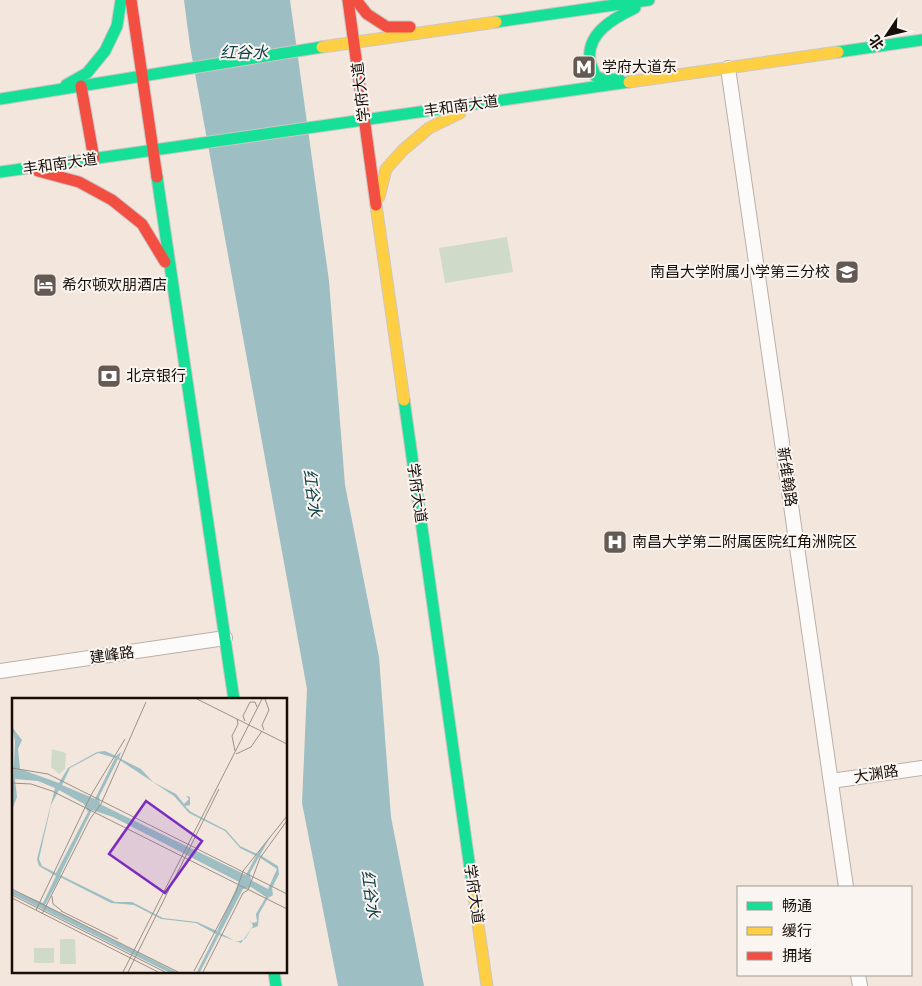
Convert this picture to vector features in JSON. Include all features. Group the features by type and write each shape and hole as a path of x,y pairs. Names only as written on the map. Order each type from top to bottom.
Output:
{"main road":[{"path":"60,89 87,73 105,51 117,26 121,0"},
{"path":"131,0 234,698"},
{"name":"学府大道","path":"348,0 487,986"},
{"path":"356,0 367,14 387,27 456,28"},
{"path":"0,99 355,42 649,0"},
{"path":"654,0 618,15 600,29 590,48 590,60 595,76 605,80 668,76"},
{"name":"丰和南大道","path":"0,172 922,40"},
{"path":"81,86 94,159"},
{"path":"376,208 386,169 403,150 430,128 478,104"},
{"path":"27,168 79,182 112,200 142,224 158,248 172,276"}],"street":[{"name":"新维翰路","path":"728,68 846,886"},
{"name":"建峰路","path":"0,671 225,638"},
{"name":"大渊路","path":"831,782 922,768"}],"green space":[{"path":"507,237 513,272 445,283 439,248"}],"water":[{"name":"红谷水","path":"184,0 290,0 329,281 345,485 379,657 391,817 424,986 338,986 302,803 307,689 190,46"}],"traffic: fast":[{"path":"66,85 87,73 105,51 117,26 121,0"},
{"path":"496,22 649,0"},
{"path":"619,79 605,80 595,76 590,61 592,42 610,22 635,8"},
{"path":"838,52 922,40"},
{"path":"0,99 322,47"},
{"path":"0,172 629,82"},
{"path":"157,177 234,698"},
{"path":"404,400 473,890"},
{"path":"274,974 276,986"}],"traffic: slow":[{"path":"322,47 496,22"},
{"path":"629,82 838,52"},
{"path":"379,197 386,169 403,150 429,128 460,113"},
{"path":"376,205 404,400"},
{"path":"473,890 487,986"}],"traffic: jam":[{"path":"131,0 157,177"},
{"path":"348,0 376,205"},
{"path":"356,0 367,14 387,27 410,27"},
{"path":"81,86 94,159"},
{"path":"38,171 79,182 112,200 142,224 165,262"}],"place":[{"name":"学府大道东","path":"584,67"},
{"name":"南昌大学附属小学第三分校","path":"847,272"},
{"name":"希尔顿欢朋酒店","path":"45,285"},
{"name":"北京银行","path":"109,376"},
{"name":"南昌大学第二附属医院红角洲院区","path":"615,542"}]}
